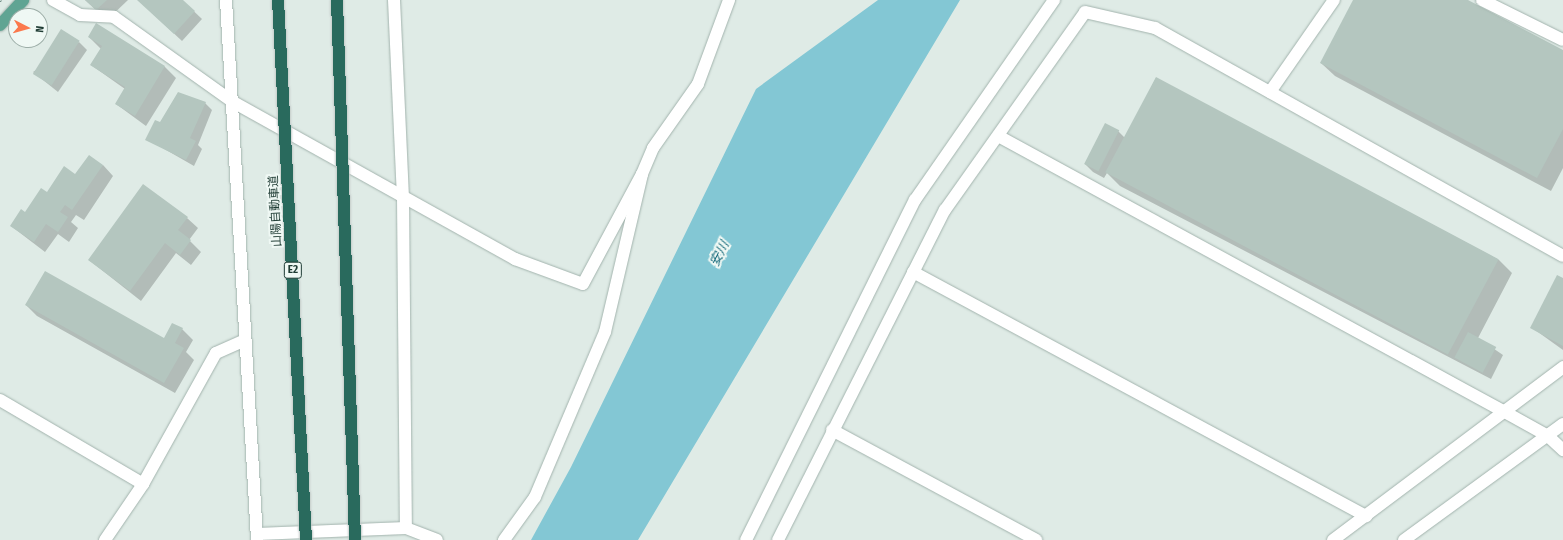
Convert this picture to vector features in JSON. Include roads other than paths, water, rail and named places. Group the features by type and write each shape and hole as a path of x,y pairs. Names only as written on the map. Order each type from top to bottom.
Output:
{"highway":[{"name":"山陽自動車道","path":"278,0 306,540"},
{"path":"337,0 355,540"}],"main road":[{"path":"0,25 24,0"}],"street":[{"path":"53,0 80,15 114,17 232,102 515,259 583,284 642,174 653,148 698,84 729,0"},
{"path":"226,0 257,537 406,528 437,540"},
{"path":"394,0 403,197 406,528"},
{"path":"746,540 915,200 1054,0"},
{"path":"1270,92 1334,0"},
{"path":"1482,0 1563,40"},
{"path":"778,540 832,430 945,210 1000,137 1085,12 1155,28 1563,256"},
{"path":"1000,137 1548,436 1563,450"},
{"path":"504,540 535,497 605,332 642,174"},
{"path":"913,272 1366,516"},
{"path":"105,540 143,484 216,353 245,340"},
{"path":"1334,540 1563,367"},
{"path":"0,400 143,484"},
{"path":"1404,540 1563,424"},
{"path":"832,430 1036,540"}],"water":[{"name":"安川","path":"878,0 960,0 638,540 531,540 571,467 756,89"}]}
